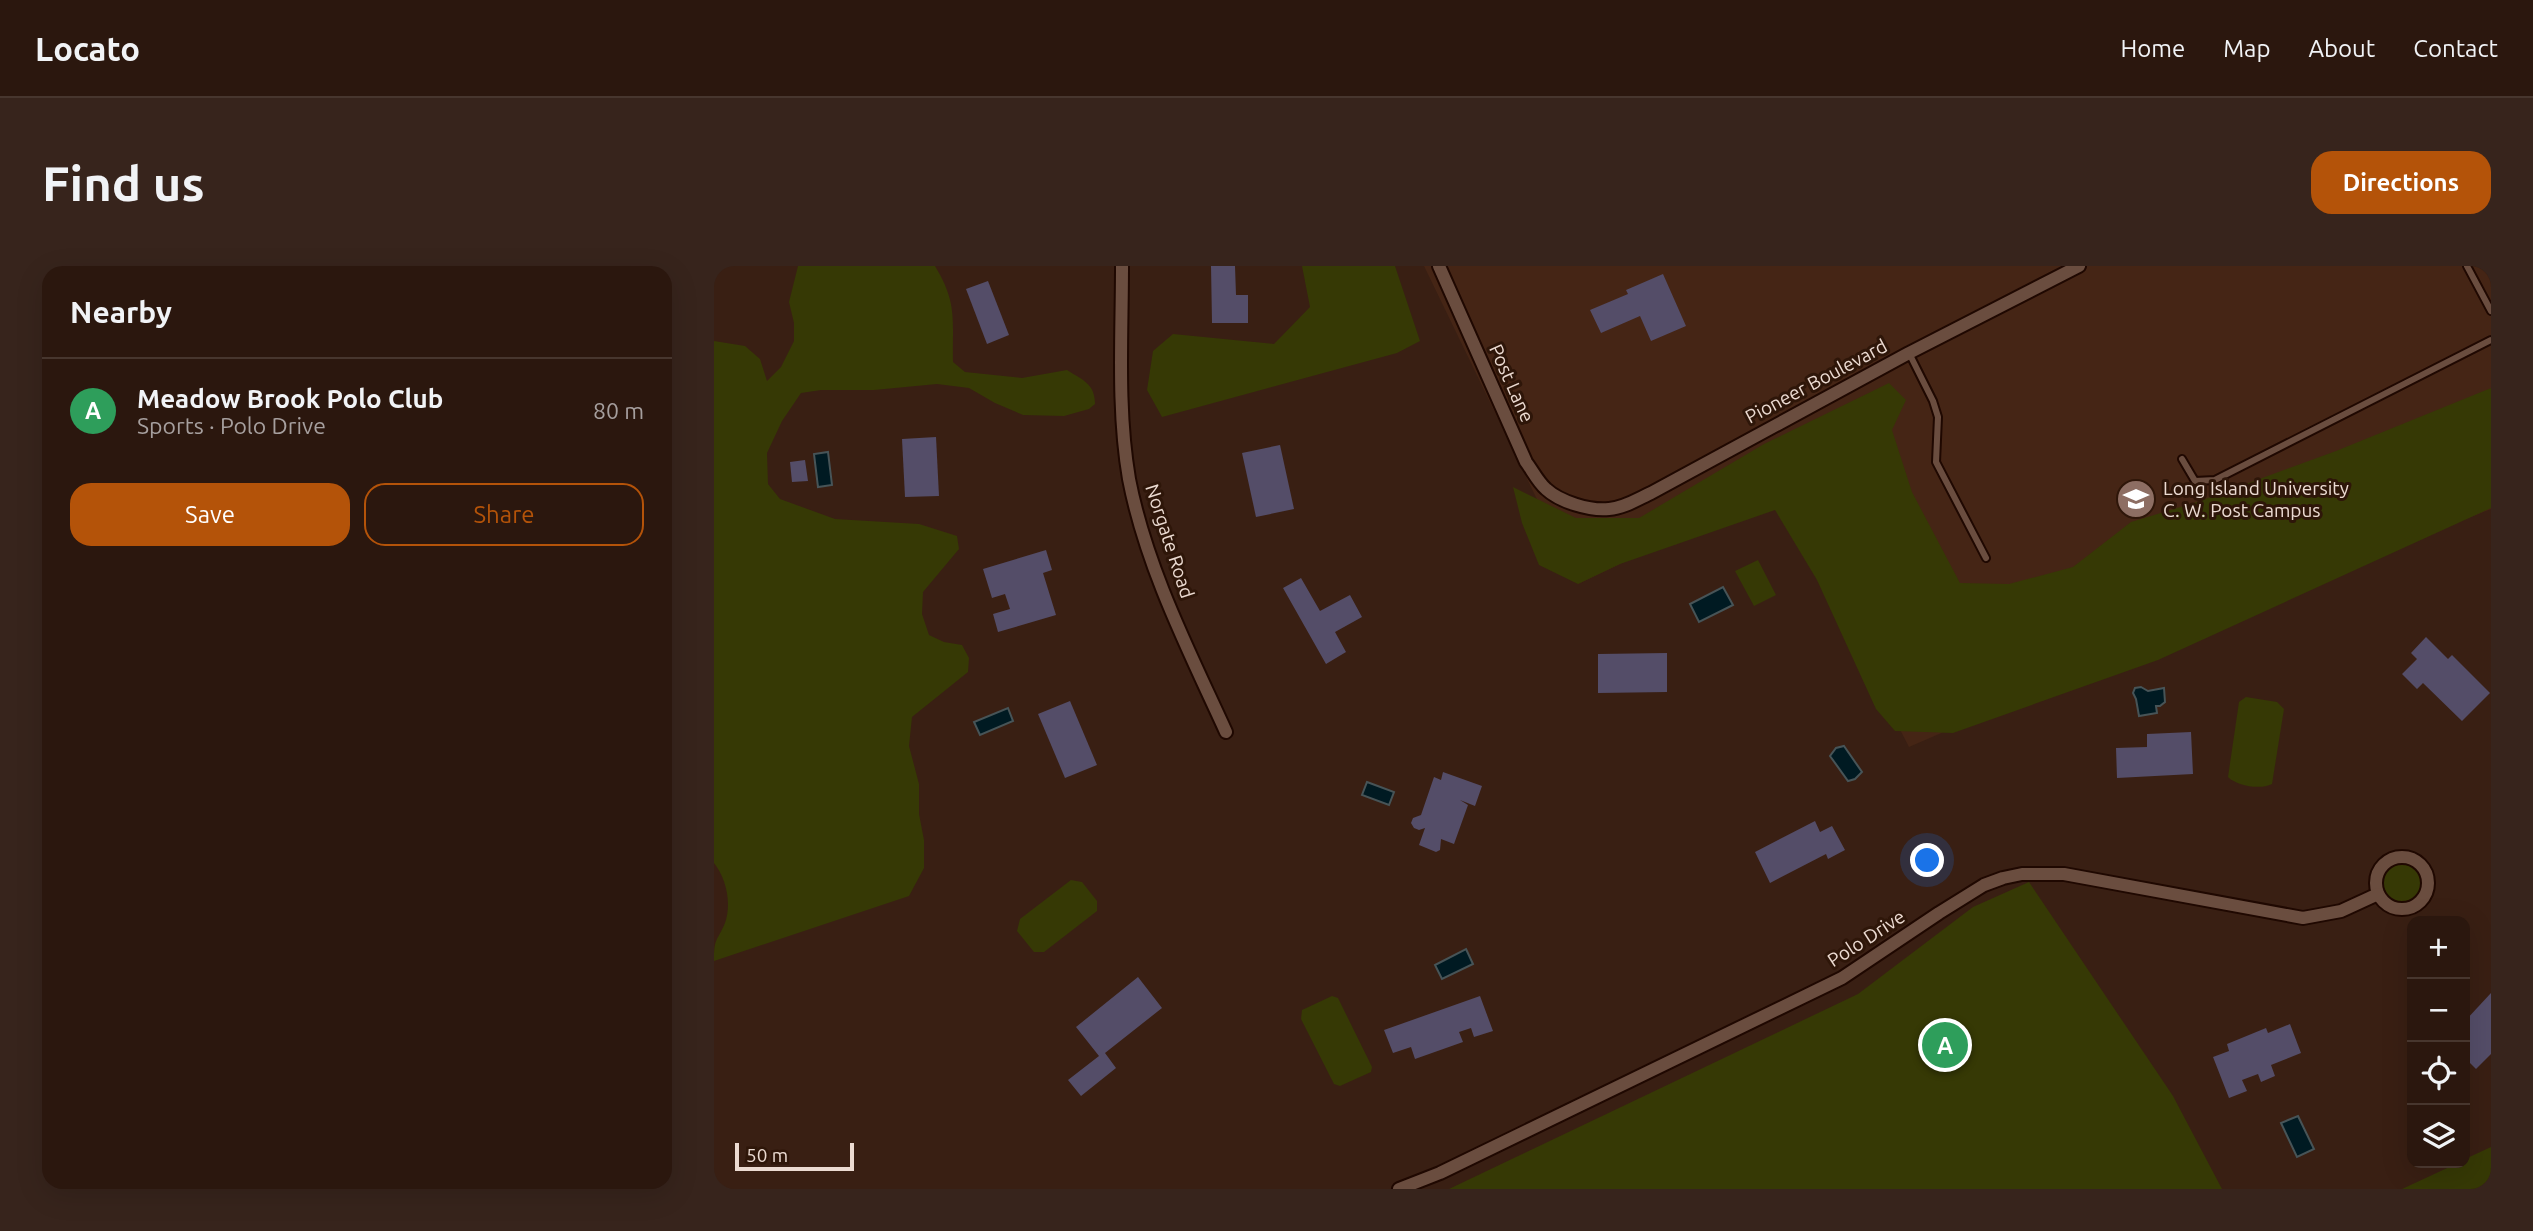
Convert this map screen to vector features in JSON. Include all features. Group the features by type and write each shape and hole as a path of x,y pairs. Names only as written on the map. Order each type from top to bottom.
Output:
{"street":[{"name":"Norgate Road","path":"1122,266 1123,426 1129,479 1142,531 1164,593 1226,732"},
{"name":"Post Lane","path":"1439,266 1526,461 1546,489 1567,501"},
{"name":"Pioneer Boulevard","path":"1567,501 1594,509 1624,506 1909,353 2079,266"},
{"path":"2400,858 2415,861 2426,874 2427,891 2416,905 2408,909 2390,907 2378,894 2376,886 2379,870 2392,860 2400,858"},
{"name":"Polo Drive","path":"1399,1189 1440,1173 1842,978 1939,913 2003,878 2022,874 2064,874 2303,918 2342,911 2378,894"}],"lane":[{"path":"2467,266 2491,312"},
{"path":"2182,459 2195,481 2215,480 2491,340"},
{"path":"1909,353 1938,417 1936,462 1986,558"}],"shaded area":[{"path":"798,266 935,266 951,302 953,362 965,372 1022,378 1067,370 1090,387 1095,404 1089,409 1064,416 1023,415 969,388 937,384 801,393 782,421 767,453 768,484 780,499 835,519 919,524 957,536 959,549 923,592 922,614 929,635 944,642 962,645 969,658 968,672 912,717 909,746 919,784 924,868 909,896 714,961 715,943 725,923 728,899 725,883 714,863 714,341 745,346 760,359 767,381 781,367 794,341 794,323 789,302"},
{"path":"1302,266 1395,266 1420,341 1397,353 1162,417 1147,390 1153,351 1173,334 1274,344 1310,307"},
{"name":"Long Island University C. W. Post Campus","path":"1424,266 2491,266 2491,509 2101,664 1909,747 1776,490 1578,584"},
{"path":"1889,383 1906,400 1892,430 1912,492 1960,583 2009,584 2073,567 2131,522 2197,502 2336,451 2491,388 2491,508 2158,660 1953,733 1895,731 1876,709 1817,580 1775,510 1620,564 1578,584 1539,565 1522,523 1513,487 1576,518 1639,518 1764,444"},
{"path":"1758,560 1776,595 1754,606 1735,571"},
{"path":"2246,697 2277,702 2284,709 2272,784 2267,786 2243,785 2228,777 2239,702"},
{"path":"2402,860 2418,867 2425,883 2418,899 2402,906 2386,899 2379,883 2386,867"},
{"path":"1071,880 1082,882 1097,901 1097,911 1044,952 1034,952 1017,931 1020,919"},
{"path":"2029,882 2173,1096 2222,1189 1449,1189 1858,994 1973,907"},
{"path":"1332,996 1338,998 1372,1067 1371,1072 1340,1086 1334,1084 1301,1019 1302,1010"},
{"path":"2491,1147 2491,1189 2402,1189 2447,1168 2470,1168 2470,1157"}],"water":[{"path":"828,452 832,485 818,487 814,454"},
{"path":"1723,587 1733,605 1699,622 1690,604"},
{"path":"2141,687 2148,691 2164,688 2165,702 2156,706 2157,713 2139,716 2133,693 2135,688"},
{"path":"1008,708 1013,721 980,735 974,722"},
{"path":"1844,746 1862,772 1855,779 1848,781 1830,756 1836,748"},
{"path":"1367,782 1394,792 1389,805 1362,795"},
{"path":"1466,949 1473,964 1442,979 1435,965"},
{"path":"2298,1116 2314,1149 2297,1157 2281,1123"}],"building":[{"path":"1211,266 1235,266 1236,295 1248,295 1248,323 1212,323"},
{"path":"1663,274 1686,326 1651,341 1640,316 1601,333 1590,310 1628,294 1626,290"},
{"path":"988,281 1009,335 987,344 966,289"},
{"path":"936,437 939,496 905,497 902,439"},
{"path":"1280,445 1294,509 1256,517 1242,453"},
{"path":"805,460 808,481 792,482 790,462"},
{"path":"1046,550 1052,570 1043,573 1056,615 998,632 993,614 1010,609 1005,594 992,598 983,569"},
{"path":"1301,578 1320,611 1350,595 1362,617 1335,632 1346,652 1326,664 1283,588"},
{"path":"2426,637 2448,659 2452,655 2490,693 2462,721 2423,683 2417,689 2402,674 2417,659 2411,653"},
{"path":"1667,653 1667,692 1598,693 1598,654"},
{"path":"1070,701 1097,765 1065,778 1038,714"},
{"path":"2191,732 2193,774 2117,778 2116,748 2147,747 2147,734"},
{"path":"1443,772 1482,786 1475,806 1460,800 1468,805 1454,844 1441,839 1440,850 1436,852 1419,845 1425,828 1419,830 1411,823 1413,818 1421,815 1434,777 1441,780"},
{"path":"1815,821 1820,832 1832,826 1845,850 1828,859 1826,854 1770,883 1755,852"},
{"path":"1138,977 1162,1008 1105,1053 1116,1068 1081,1096 1068,1080 1099,1056 1076,1027"},
{"path":"2491,993 2491,1054 2476,1069 2470,1063 2470,1016"},
{"path":"1480,996 1493,1031 1474,1037 1471,1028 1459,1032 1463,1042 1415,1059 1411,1047 1393,1053 1384,1030"},
{"path":"2290,1024 2301,1053 2271,1065 2275,1076 2261,1082 2258,1074 2242,1080 2247,1091 2229,1098 2213,1057 2229,1051 2227,1044 2266,1028 2268,1033"}],"place":[{"name":"Long Island University C. W. Post Campus","path":"2136,499"},
{"name":"Meadow Brook Polo Club","path":"1945,1045"}]}
